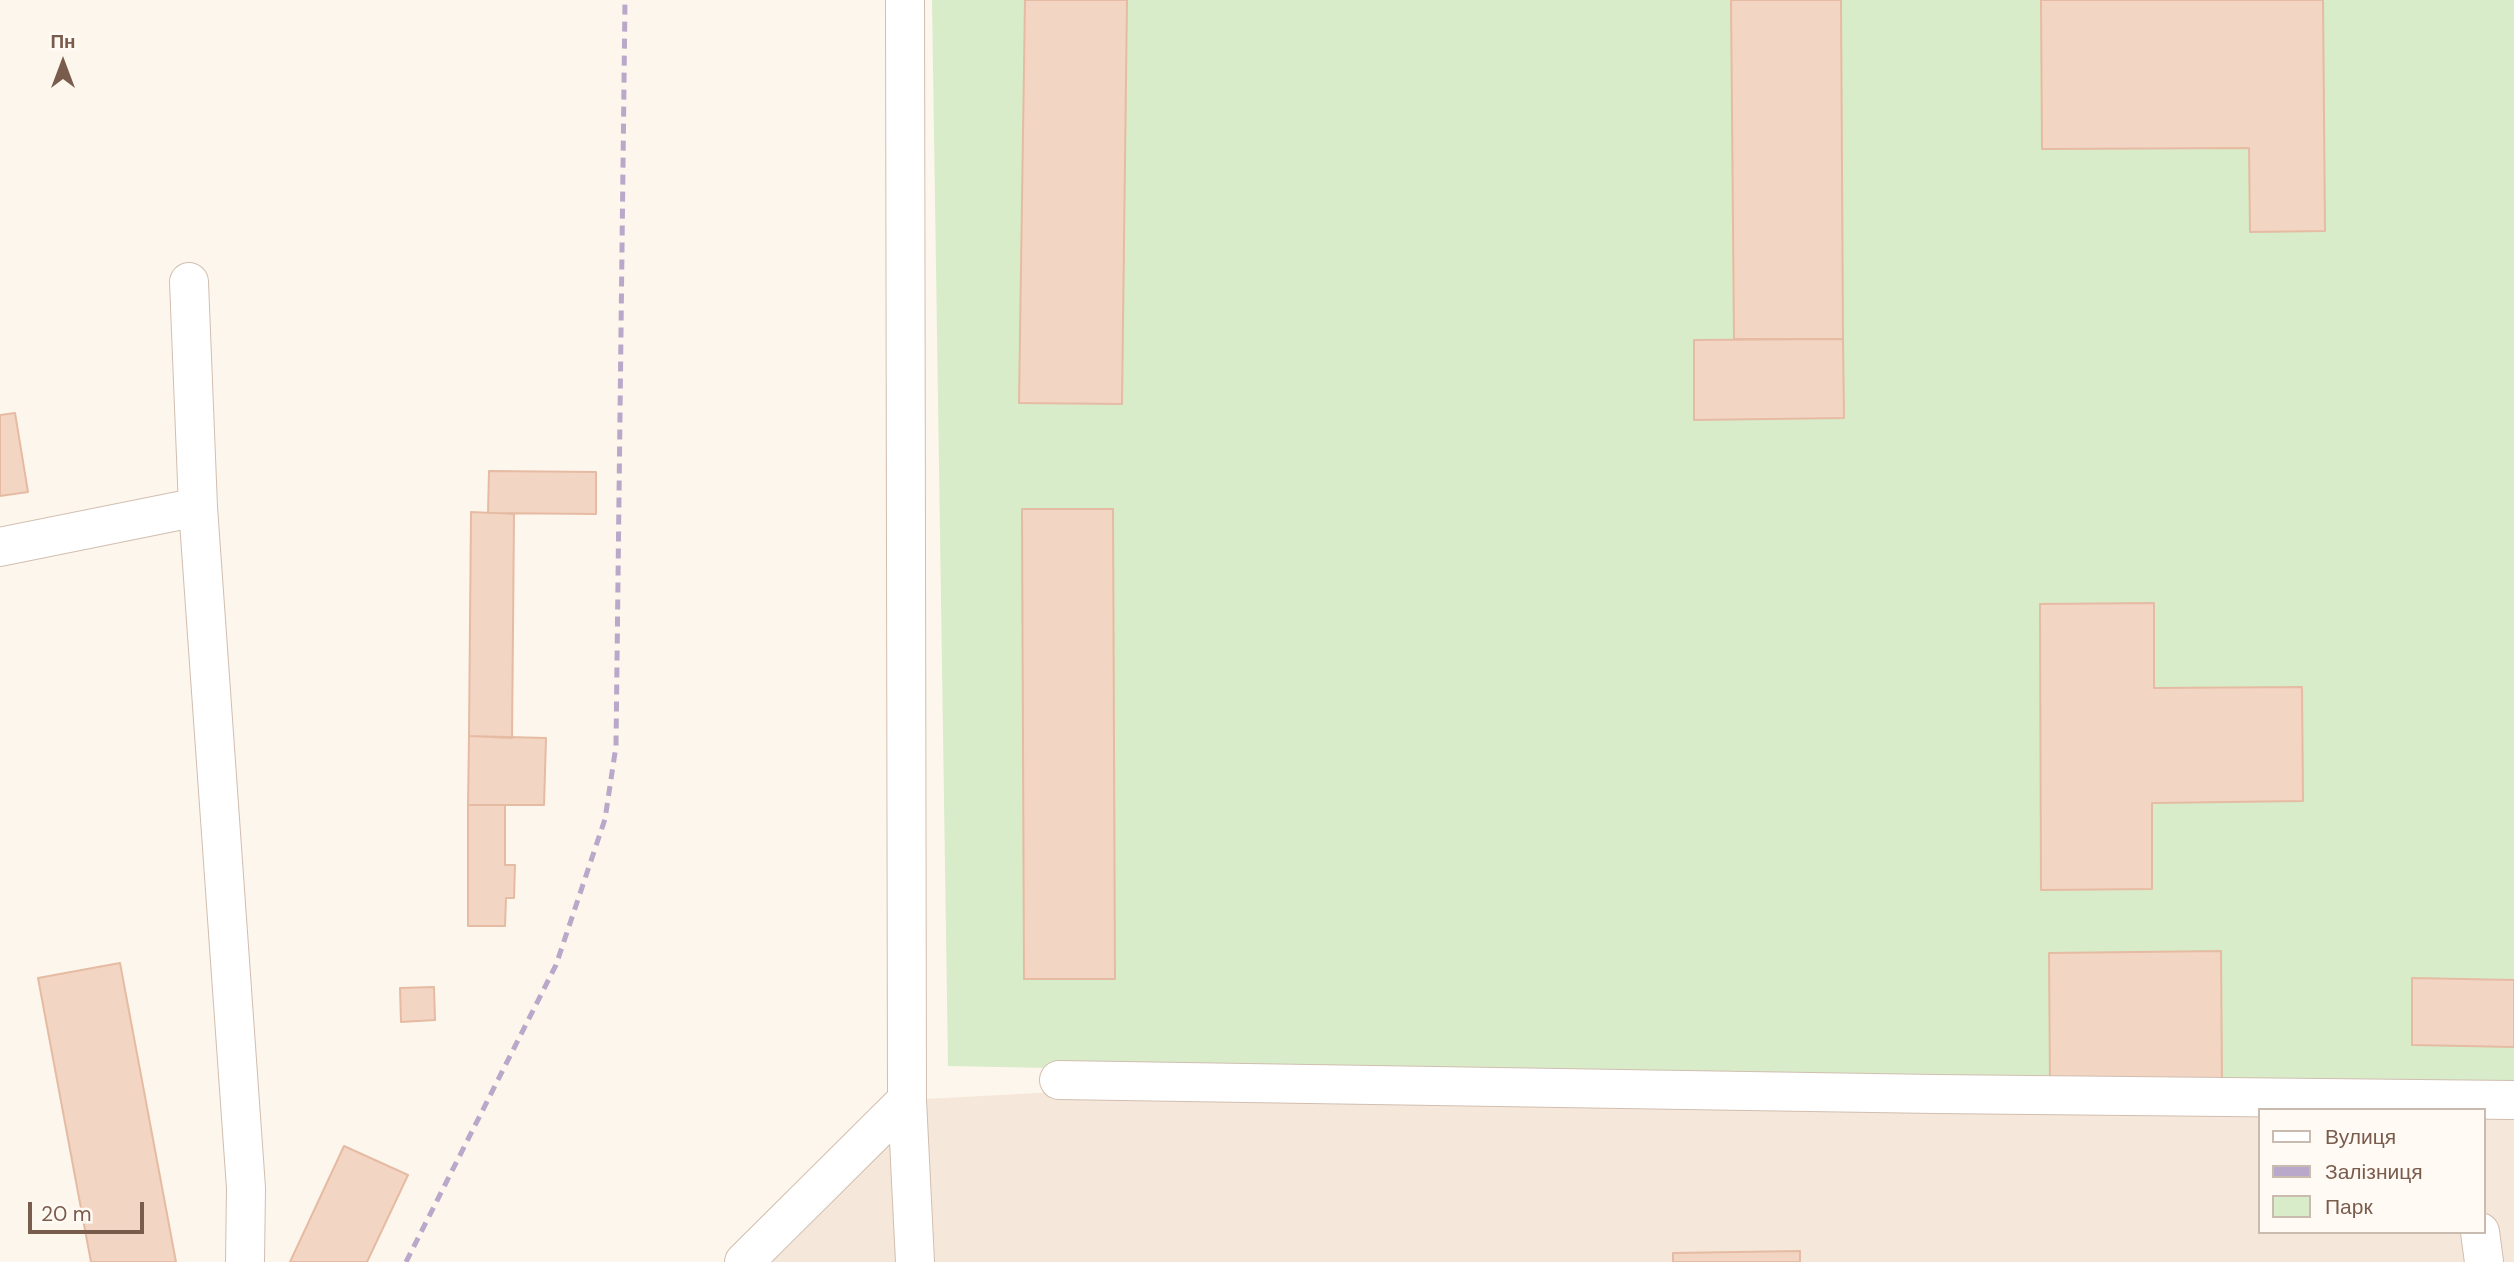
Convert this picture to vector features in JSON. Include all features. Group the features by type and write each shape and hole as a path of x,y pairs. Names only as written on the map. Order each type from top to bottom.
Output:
{"street":[{"path":"905,0 907,1100 915,1262"},
{"path":"189,282 198,507 246,1188 245,1262"},
{"path":"0,547 198,507"},
{"path":"1059,1080 2469,1105 2514,1100"},
{"path":"744,1262 907,1100"},
{"path":"2480,1234 2484,1262"}],"shaded area":[{"path":"1056,1092 2514,1100 2514,1262 744,1262 907,1100"}],"green space":[{"path":"932,0 2514,0 2514,1097 948,1066"}],"building":[{"path":"1025,0 1127,0 1122,404 1019,403"},
{"path":"1731,0 1841,0 1843,339 1734,339"},
{"path":"2041,0 2323,0 2325,231 2250,232 2249,148 2042,149"},
{"path":"1843,339 1844,418 1694,420 1694,340"},
{"path":"15,413 28,492 0,496 0,415"},
{"path":"489,471 596,472 596,514 488,513"},
{"path":"1022,509 1113,509 1115,979 1024,979"},
{"path":"471,512 514,514 512,738 469,736"},
{"path":"2154,603 2154,688 2302,687 2303,801 2152,803 2152,889 2041,890 2040,604"},
{"path":"469,736 546,738 544,805 468,805"},
{"path":"468,805 505,805 505,865 515,865 514,898 506,898 505,926 468,926"},
{"path":"2221,951 2222,1085 2050,1087 2049,953"},
{"path":"120,963 176,1262 91,1262 38,978"},
{"path":"2412,978 2514,980 2514,1047 2412,1045"},
{"path":"434,987 435,1020 401,1022 400,988"},
{"path":"344,1146 408,1175 367,1262 290,1262"},
{"path":"1800,1251 1800,1262 1673,1262 1673,1253"}],"railway":[{"path":"406,1262 556,965 605,819 616,746 625,0"}]}
